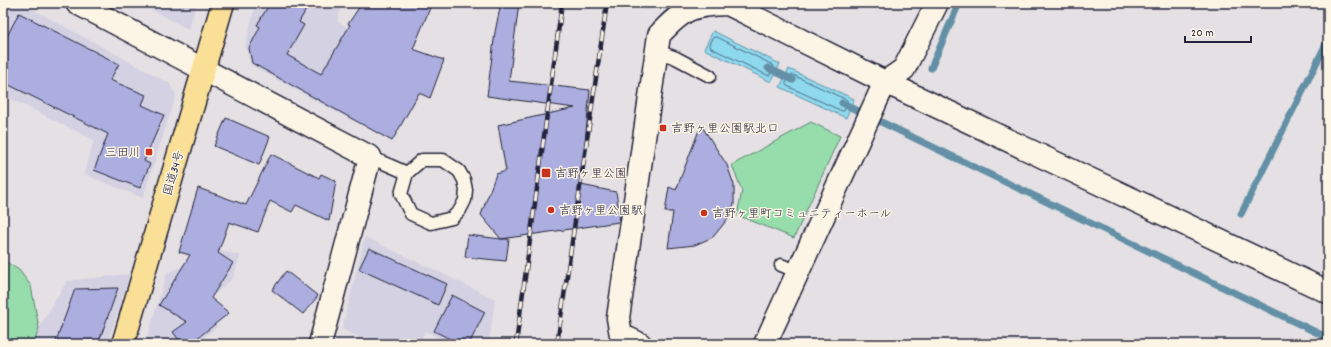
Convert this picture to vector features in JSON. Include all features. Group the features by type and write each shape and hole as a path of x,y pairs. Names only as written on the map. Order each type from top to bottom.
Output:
{"highway":[{"name":"国道34号","path":"123,344 223,3"}],"street":[{"path":"76,3 370,157 320,344"},
{"path":"765,344 790,268 885,82 904,69 937,3"},
{"path":"640,344 621,335 618,318 659,35 676,16 701,5 728,4 885,82 1328,292"}],"lane":[{"path":"657,51 676,58 710,76"},
{"path":"370,157 406,173"},
{"path":"422,160 443,160 454,167 459,171 464,180 466,190 465,200 460,210 452,218 430,223 411,214 401,194 406,173 422,160"}],"shaded area":[{"path":"3,3 21,3 169,83 176,95 143,198 84,174 94,140 3,95"},
{"path":"139,3 197,3 188,29"},
{"path":"256,3 342,3 337,21 388,53 353,121 251,65 245,46"},
{"path":"365,237 495,299 489,344 452,344 425,331 419,344 370,344 342,329"},
{"path":"220,250 240,256 233,278 198,309 218,326 195,344 145,344 167,273"},
{"path":"130,274 107,344 34,344 39,328 67,281"}],"green space":[{"path":"811,122 840,136 794,238 737,215 742,191 732,165"},
{"path":"3,260 19,270 31,286 39,328 34,344 3,344"}],"water":[{"path":"713,31 780,64 771,82 704,49"},
{"path":"789,69 854,99 846,118 780,87"}],"building":[{"path":"270,3 310,3 299,22 304,25 287,55 321,74 350,25 348,24 362,3 432,3 413,49 444,60 430,98 419,93 392,141 252,63 249,48 260,27 257,25"},
{"path":"501,3 519,3 509,81 590,90 581,185 616,192 620,215 619,222 501,239 481,215 496,174 506,171 498,125 575,108 487,96 495,32"},
{"path":"19,13 119,64 110,80 146,95 142,105 164,115 144,161 150,164 140,188 94,170 108,134 3,82 3,44"},
{"path":"226,118 270,137 259,165 214,146"},
{"name":"吉野ヶ里町コミュニティーホール","path":"701,125 727,165 734,185 734,205 726,221 713,237 695,245 668,248 673,212 665,212 669,187 676,190"},
{"path":"271,154 319,178 321,174 336,181 329,221 296,205 292,212 270,201 258,232 229,222 218,253 233,263 211,298 229,313 190,344 182,344 173,332 187,322 159,305 190,255 179,252 198,188 246,205"},
{"path":"468,235 509,239 506,261 465,257"},
{"path":"369,248 447,284 438,305 359,269"},
{"path":"286,271 318,296 303,314 272,290"},
{"path":"118,288 98,344 55,344 75,289"},
{"path":"452,295 485,312 469,344 460,344 434,331"}],"waterway":[{"path":"931,68 959,3"},
{"path":"1241,214 1328,40"},
{"path":"768,68 793,80"},
{"path":"842,103 1328,338"}],"railway":[{"path":"516,344 562,3"},
{"path":"557,344 607,3"}],"place":[{"name":"吉野ヶ里公園駅北口","path":"663,128"},
{"name":"三田川","path":"149,152"},
{"name":"吉野ヶ里公園","path":"546,173"},
{"name":"吉野ヶ里公園駅","path":"551,210"},
{"name":"吉野ヶ里町コミュニティーホール","path":"704,213"}]}
